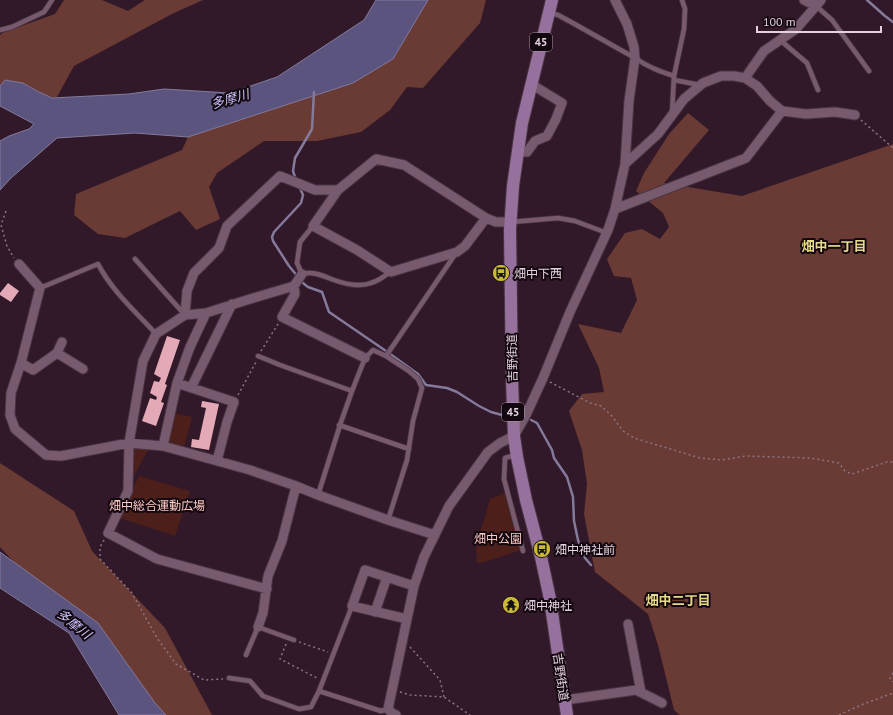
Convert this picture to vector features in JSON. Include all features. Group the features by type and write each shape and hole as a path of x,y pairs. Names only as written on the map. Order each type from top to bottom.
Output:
{"main road":[{"name":"吉野街道","path":"552,0 522,123 513,186 511,222 512,380 516,455 550,599 567,715"}],"street":[{"path":"396,715 388,709 414,586 424,557 449,506 488,452 500,443 514,436 526,415 570,312 607,232 615,209 625,164 629,101 635,58 634,47 627,24 615,0"},
{"path":"745,78 764,51 796,29 818,3 804,0"},
{"path":"625,164 658,134 684,99 703,82 721,76 745,78 757,86 770,101 782,111 806,114 836,112 855,115"},
{"path":"517,152 527,152 534,142 547,136 556,119 562,102 531,84"},
{"path":"615,209 746,158 782,111"},
{"path":"486,218 465,246 457,252 392,272 357,250 313,226 338,190 376,159 404,165 486,218 496,222 511,222"},
{"path":"185,315 186,291 194,273 218,248 227,226 280,176 315,190 338,190"},
{"path":"19,264 40,288 21,363 11,393 10,414 15,429 46,454 61,456 129,443 163,446 250,470 388,520 435,535"},
{"path":"266,589 157,559 108,533 128,491 129,443 143,361 156,334 185,315 206,313 294,286 302,274"},
{"path":"294,286 295,294 282,317 365,358"},
{"path":"192,388 232,304"},
{"path":"163,446 178,383 190,347 206,313"},
{"path":"21,363 33,370 56,353 62,342"},
{"path":"56,353 83,369"},
{"path":"178,383 234,402 217,461"},
{"path":"258,627 263,613 268,576 282,542 296,486"},
{"path":"407,619 352,606 365,570 414,586"},
{"path":"375,612 387,577"},
{"path":"628,624 641,692"},
{"path":"565,700 636,690 662,703"}],"lane":[{"path":"0,30 12,27 44,12 52,0"},
{"path":"672,116 674,78 684,29 685,9 682,0"},
{"path":"818,3 869,71"},
{"path":"549,12 571,22 635,58 644,65 674,78 700,85"},
{"path":"780,40 807,63 818,90"},
{"path":"511,222 558,218 576,221 607,232"},
{"path":"313,226 300,242 297,263 302,274 309,272 336,281 356,285 372,283 392,272"},
{"path":"386,356 457,252"},
{"path":"135,259 185,315"},
{"path":"40,288 98,264 102,273 122,298 156,334"},
{"path":"318,495 339,426 352,391 365,358 373,350 386,356 409,371 418,379 422,388 413,421 407,460 388,520"},
{"path":"258,356 352,391"},
{"path":"339,426 409,449"},
{"path":"516,455 505,458 504,479 523,551"},
{"path":"229,678 250,681 264,696 299,709 311,707 319,691 352,606"},
{"path":"246,655 258,627 294,640"},
{"path":"319,691 381,711 388,709"}],"path":[{"path":"855,115 872,128 893,148"},
{"path":"6,211 1,225 7,246 19,264"},
{"path":"543,378 590,403 601,406 612,416 623,431 634,438 700,458 722,460 746,456 810,458 839,462 845,471 852,474 887,462 893,462"},
{"path":"108,533 100,547 100,559 132,593 157,638 176,664 204,680 229,678"},
{"path":"404,635 409,646 440,680 444,697"},
{"path":"288,638 280,659 323,680"},
{"path":"294,640 333,654"},
{"path":"893,673 890,678 893,682"},
{"path":"392,690 410,695 444,697 470,715"},
{"path":"839,715 893,693"}],"green space":[{"path":"174,413 192,417 184,447 167,443"},
{"path":"134,447 149,449 133,477"},
{"name":"畑中総合運動広場","path":"139,476 190,491 175,536 120,518"},
{"name":"畑中公園","path":"507,492 521,550 485,562 477,563 476,548 478,536 490,499"}],"shaded area":[{"path":"64,0 102,0 128,11 145,0 203,0 174,13 74,66 57,97 44,95 22,83 17,82 5,80 0,86 0,35 55,14"},
{"path":"428,0 486,0 480,23 423,88 407,87 390,110 361,132 317,141 264,141 217,173 209,187 220,219 196,230 180,211 125,238 98,234 74,215 76,194 182,150 188,137 353,83 393,59"},
{"path":"688,113 709,130 664,183 742,196 893,144 893,715 680,715 674,710 658,645 648,614 595,572 584,514 587,484 582,450 569,411 582,394 604,392 599,368 578,324 621,333 637,300 631,278 614,276 607,259 625,233 642,229 660,239 669,227 663,213 636,191 644,173 669,134"},
{"path":"0,463 74,511 92,551 165,628 212,715 166,715 0,547"}],"water":[{"name":"多摩川","path":"376,0 428,0 393,59 353,83 188,137 135,133 57,138 11,178 0,190 0,141 29,129 34,124 0,106 0,86 5,80 23,83 52,98 129,94 164,89 230,93 277,77 364,20"},
{"name":"多摩川","path":"0,552 98,623 155,703 166,715 119,715 69,633 0,588"}],"building":[{"path":"8,283 19,291 11,302 0,295"},
{"path":"167,336 180,340 165,384 167,385 161,402 164,403 156,426 142,421 150,398 156,400 157,397 150,393 154,381 159,382 161,378 154,374"},
{"path":"202,401 219,404 209,450 191,447 192,439 199,440 206,408 201,407"}],"waterway":[{"path":"867,0 893,22"},
{"path":"296,180 293,171 295,158 312,129 314,92"},
{"path":"299,186 303,195 301,203 274,232 272,237 289,266 303,283 308,287 322,292 329,312 418,374 426,385 447,388 457,392 491,412 502,415"},
{"path":"531,420 537,423 552,450 554,458 567,477 573,497 574,521 578,540 585,558 591,565"}],"place":[{"name":"畑中下西","path":"501,273"},
{"name":"畑中神社前","path":"542,549"},
{"name":"畑中神社","path":"511,605"}],"district":[{"name":"畑中一丁目","path":"834,246"},
{"name":"畑中二丁目","path":"678,600"}]}
